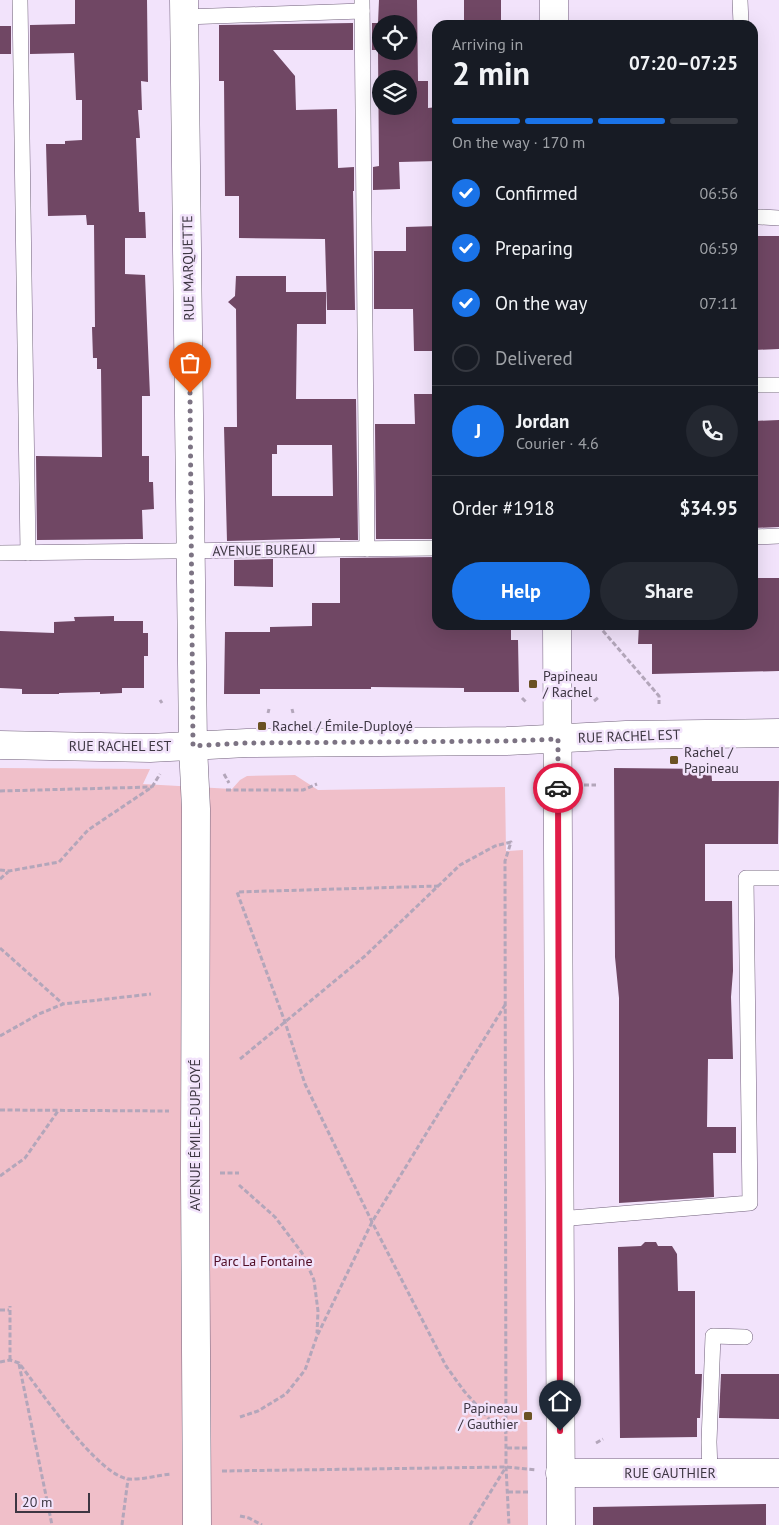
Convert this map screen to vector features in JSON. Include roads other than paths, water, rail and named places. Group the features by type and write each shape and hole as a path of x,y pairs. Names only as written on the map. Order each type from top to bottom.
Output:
{"street":[{"path":"554,0 554,20"},
{"name":"RUE MARQUETTE","path":"184,9 193,746"},
{"path":"557,630 561,1525"},
{"name":"RUE RACHEL EST","path":"0,745 150,748 247,743 507,741 626,735 779,733"},
{"name":"AVENUE ÉMILE-DUPLOYÉ","path":"193,746 196,822 195,1194 197,1525"},
{"name":"RUE GAUTHIER","path":"560,1473 779,1473"}],"lane":[{"path":"20,0 28,552"},
{"path":"740,0 740,20"},
{"path":"184,9 362,5 367,549"},
{"path":"760,217 779,218"},
{"path":"758,386 779,385"},
{"path":"758,537 779,536"},
{"name":"AVENUE BUREAU","path":"0,553 432,548"},
{"path":"559,1219 750,1203 746,878 779,878"},
{"path":"710,1473 709,1442 713,1336 745,1337"}],"place":[{"name":"Papineau / Rachel","path":"533,684"},
{"name":"Rachel / Émile-Duployé","path":"262,726"},
{"name":"Rachel / Papineau","path":"674,760"},
{"name":"Papineau / Gauthier","path":"528,1416"}],"park label":[{"name":"Parc La Fontaine","path":"263,1261"}]}
